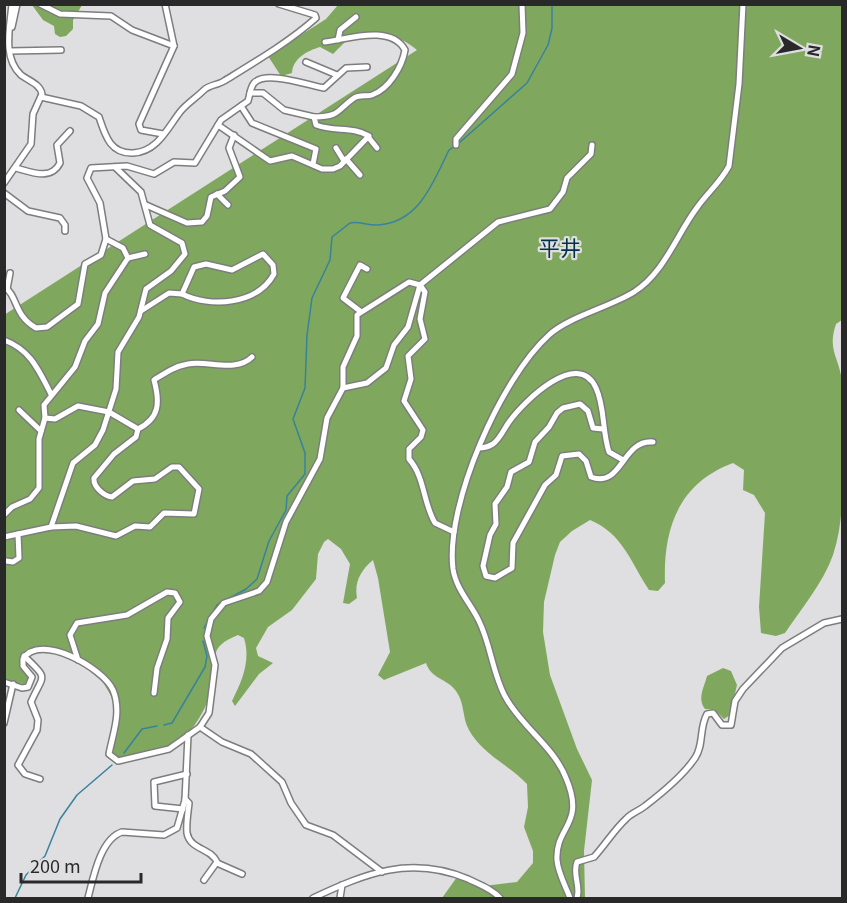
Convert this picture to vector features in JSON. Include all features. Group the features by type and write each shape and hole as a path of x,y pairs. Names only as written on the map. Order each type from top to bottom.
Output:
{"street":[{"path":"4,183 31,144 33,114 41,97 40,87 18,72 10,51 9,31 12,4"},
{"path":"9,31 17,4"},
{"path":"40,4 60,14 111,16 132,30 174,46"},
{"path":"163,134 141,130 139,124 174,46 165,4"},
{"path":"41,97 77,104 96,115 103,132 117,150 131,153 141,152 158,143 180,112 206,88 220,83 246,67 316,18 315,15 279,4"},
{"path":"456,145 456,139 512,74 523,33 522,4"},
{"path":"570,898 557,859 574,810 569,787 558,764 517,715 503,693 480,624 464,597 453,571 454,531 463,483 511,383 547,337 642,286 662,264 693,212 729,166 737,100 743,4"},
{"path":"338,40 340,30 356,17"},
{"path":"250,93 263,93 284,111 314,117 334,114 357,96 371,95 383,89 390,82 404,54 399,42 381,36 326,42"},
{"path":"10,51 61,50"},
{"path":"306,62 337,75"},
{"path":"10,273 6,288 13,297 16,308 25,321 36,328 47,327 78,304 85,264 101,255 106,239 100,203 87,182 87,174 94,166 127,166 154,174 174,162 195,163 224,116 248,101 252,85 263,77 324,88 346,68 367,67"},
{"path":"241,106 252,123 314,148 317,152 313,164"},
{"path":"314,117 316,125 336,130 352,128 369,138 377,148"},
{"path":"218,125 270,161 292,156 322,169 333,169 369,138"},
{"path":"4,174 14,171 44,174 52,172 60,163 57,145 70,131"},
{"path":"146,205 193,224 205,220 209,199 234,185 240,177 229,148 234,135"},
{"path":"343,388 367,383 386,368 394,345 406,331 420,285 498,222 550,209 563,192 567,178 591,154 592,146"},
{"path":"336,148 360,175"},
{"path":"51,526 75,459 98,442 116,389 118,352 141,311 146,289 171,271 185,254 182,243 150,225 141,192 115,167"},
{"path":"4,193 28,211 60,218 65,225 65,231"},
{"path":"217,194 228,205"},
{"path":"208,212 215,214"},
{"path":"106,239 123,248 128,258"},
{"path":"4,515 12,507 30,499 39,488 41,430 45,418 43,408 51,394 75,367 85,341 99,321 105,293 128,258 145,254"},
{"path":"141,311 169,293 182,294 202,302 241,300 258,291 272,279 275,270 268,256 263,254 256,255 232,270 202,264 190,272 182,294"},
{"path":"360,311 343,298 360,265 367,269"},
{"path":"4,682 24,688 30,685 31,674 22,663 24,656 37,649 47,648 78,660 100,675 112,687 116,709 115,736 109,754 118,761 165,751 200,727 209,713 213,683 214,658 207,636 211,620 224,603 259,591 267,582 286,522 320,459 327,418 343,388 343,367 357,336 356,318 360,311 412,282 420,285 425,292 420,319 425,339 408,356 411,379 404,401 421,426 423,434 409,449 408,456 419,473 425,500 435,523 454,531"},
{"path":"4,300 13,297"},
{"path":"4,340 18,347 34,361 51,394"},
{"path":"4,537 51,526 82,526 116,536 135,526 150,527 164,513 194,514 199,489 179,466 172,466 155,479 133,481 112,497 106,496 94,484 96,474 114,454 136,437 138,429 157,411 159,400 154,380 185,364 234,364 247,361 252,357"},
{"path":"479,447 494,443 509,420 541,390 574,372 584,374 596,387 603,429 611,454 623,460"},
{"path":"603,429 593,428 588,411 580,404 556,412 549,427 535,442 529,462 511,472 507,487 496,501 494,510 496,524 489,539 483,566 484,573 495,578 513,568 513,543 545,485 556,475 562,456 572,453 581,455 586,461 589,474 599,479 611,477 638,444 653,442"},
{"path":"45,418 55,419 76,406 109,412 138,429"},
{"path":"18,410 41,430"},
{"path":"6,561 13,562 19,558 18,534"},
{"path":"78,660 70,635 77,623 87,619 127,615 166,592 175,593 180,602 168,618 167,639 157,668 154,693"},
{"path":"577,898 579,886 575,866 577,862 594,857 603,842 615,834 625,819 647,805 687,768 699,752 707,714 713,713 722,725 731,725 735,701 742,689 782,648 824,622 843,618"},
{"path":"24,656 41,673 43,680 32,702 39,720 36,735 19,760 18,767 25,774 40,779"},
{"path":"4,723 13,684"},
{"path":"200,727 224,744 251,754 282,782 291,803 306,825 333,835 366,857 382,872"},
{"path":"88,898 103,852 115,835 122,832 171,833 177,828 185,799 188,735"},
{"path":"183,809 155,806 154,782 187,774"},
{"path":"185,799 189,803 189,838 194,845 214,856 217,863 242,874"},
{"path":"204,880 217,863"},
{"path":"313,898 360,877 410,867 441,869 487,888 500,898"},
{"path":"340,898 342,885"}],"green space":[{"path":"32,5 82,5 73,20 73,29 66,36 60,37 55,34 54,26 43,20"},
{"path":"338,5 842,5 842,320 836,324 833,347 841,373 844,405 841,514 833,555 818,586 785,633 776,636 761,633 759,607 765,513 754,495 743,490 744,470 733,463 699,482 687,495 678,510 667,544 665,583 658,591 649,590 625,549 610,533 590,520 560,542 544,602 543,632 550,675 577,749 592,780 584,851 585,898 442,898 457,877 484,886 517,882 533,863 533,851 524,827 528,807 527,784 488,753 474,738 467,725 461,700 456,691 436,676 426,663 384,680 378,675 390,652 373,560 359,577 357,598 349,604 343,603 350,564 341,549 328,539 318,554 316,579 292,610 268,627 256,648 258,656 273,663 259,674 235,706 232,701 246,663 246,646 244,638 238,635 221,644 215,654 213,683 202,714 180,741 162,752 121,762 113,756 118,708 96,670 79,664 55,648 31,654 23,665 32,677 30,685 5,681 4,315 417,50 402,40 387,35 353,34 333,54 320,47 306,53 295,63 292,73 281,76 268,56 326,19"},
{"path":"723,668 731,671 737,685 730,715 724,719 714,709 705,709 701,697 707,676"}],"waterway":[{"path":"459,143 527,83 548,45 552,28 552,4"},
{"path":"204,628 217,605 246,589 257,579 269,541 286,510 287,496 305,474 305,453 293,419 305,388 307,335 312,298 330,260 332,237 350,223 378,225 405,217 431,187 449,150 455,146"},
{"path":"164,725 172,723 205,667 207,656 203,641"},
{"path":"124,753 142,729 157,726"},
{"path":"15,898 26,875 45,856 60,819 77,795 112,765"}],"district":[{"name":"平井","path":"560,247"}]}
